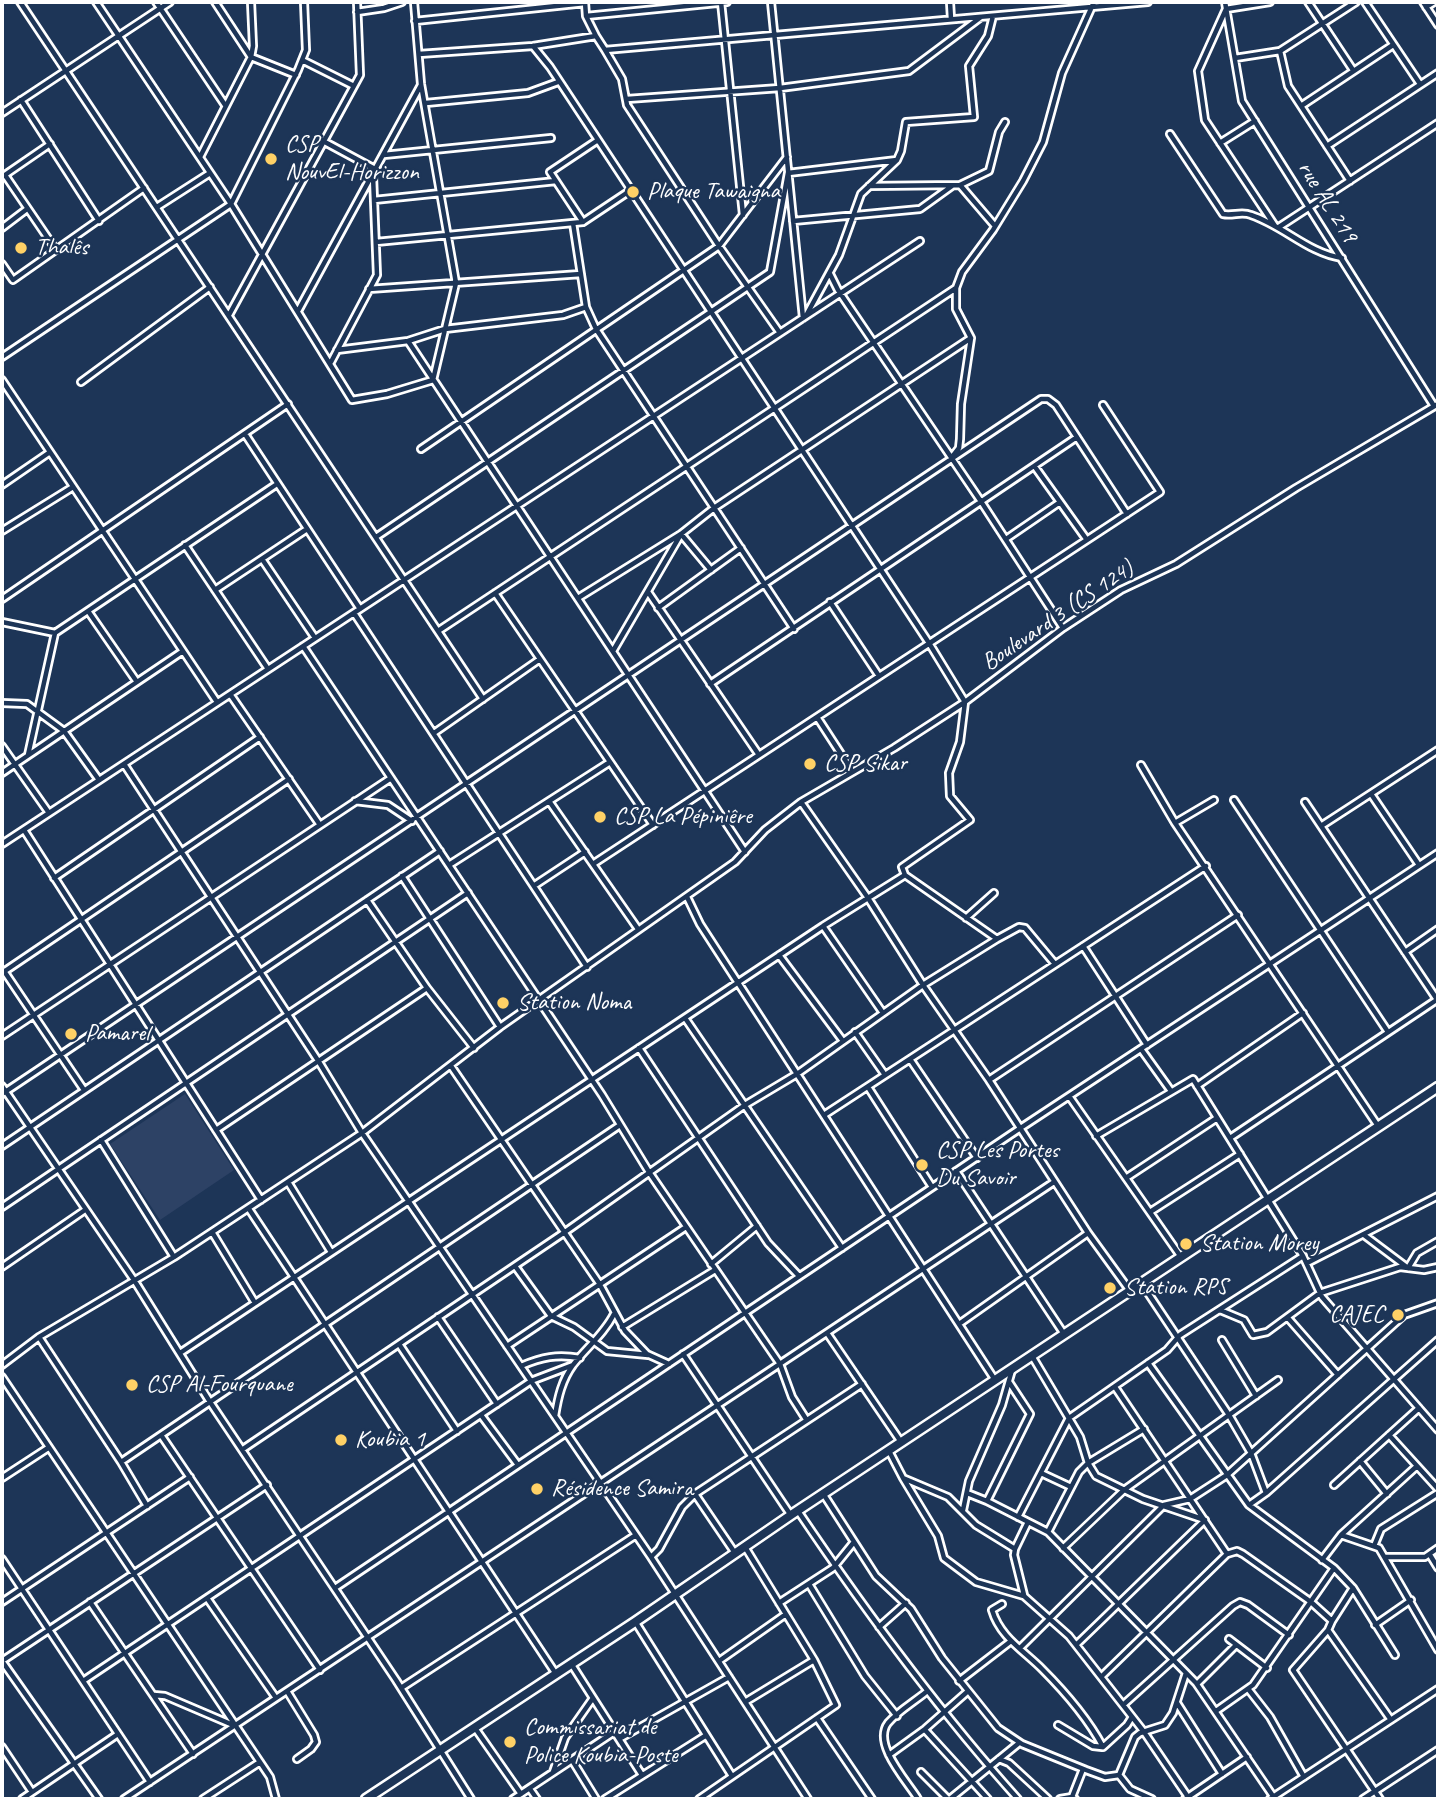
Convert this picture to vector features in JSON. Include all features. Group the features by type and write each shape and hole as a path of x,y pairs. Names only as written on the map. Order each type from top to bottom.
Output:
{"main road":[{"path":"366,1799 1438,1087"}],"street":[{"path":"20,2 483,699"},
{"path":"96,2 231,204 352,400 387,394 433,380"},
{"path":"156,2 225,105"},
{"path":"2,113 170,2"},
{"path":"215,2 251,57 296,75"},
{"path":"200,158 251,57 251,2"},
{"path":"2,357 231,204 306,50 304,2"},
{"path":"229,315 360,75 357,2"},
{"path":"357,12 402,2"},
{"path":"414,2 421,84 456,283 433,380"},
{"path":"721,2 743,215"},
{"path":"586,16 727,2"},
{"path":"771,2 805,316"},
{"path":"950,2 951,19"},
{"path":"606,50 983,17 1093,4 1148,2"},
{"name":"rue AL 219","path":"1225,2 1242,101 1436,405"},
{"path":"1270,2 1226,9 1198,71 1205,120 1277,227"},
{"path":"1308,2 1353,71"},
{"path":"1235,58 1280,51 1356,2"},
{"path":"1365,2 1420,84"},
{"path":"1434,2 1424,4 1438,25"},
{"path":"415,21 585,3 586,16 622,79 627,106 780,333"},
{"path":"952,459 959,447 961,404 971,338 956,309 956,288 962,272 995,226 1043,142 1062,73 1093,4"},
{"path":"805,316 830,274 861,194 897,160 906,122 974,117 969,66 988,36 993,15"},
{"path":"627,99 780,88 909,71 983,17"},
{"path":"419,54 533,46 596,36"},
{"path":"1301,106 1393,45"},
{"path":"533,46 550,67 853,526 965,702 960,742 948,774 950,796 970,820 902,867 905,875 997,939"},
{"path":"1280,51 1287,83 1350,181"},
{"path":"302,60 355,86"},
{"path":"1327,146 1438,73"},
{"path":"426,103 528,93 558,82"},
{"path":"298,312 421,84"},
{"path":"21,100 99,221"},
{"path":"1220,143 1255,121"},
{"path":"868,186 960,185 989,171 999,132 1005,122"},
{"path":"1277,227 1438,122"},
{"path":"1170,134 1220,211 1226,215 1247,213 1277,227 1323,255 1342,258"},
{"path":"383,155 551,138"},
{"path":"583,222 550,172 598,139"},
{"path":"323,141 374,172"},
{"path":"50,144 3,176 56,250"},
{"path":"421,449 719,246 787,158"},
{"path":"789,173 897,160"},
{"path":"330,362 377,275 374,172"},
{"path":"157,207 210,173"},
{"path":"376,537 770,272 789,173"},
{"path":"374,200 556,181"},
{"path":"793,221 920,209 953,185"},
{"path":"960,185 995,226"},
{"path":"2,264 13,280 144,188"},
{"path":"376,242 583,222 631,190"},
{"path":"2,228 27,209"},
{"path":"573,223 586,307 596,329 794,629"},
{"path":"2,844 920,241"},
{"path":"369,289 581,274"},
{"path":"830,274 1063,628"},
{"path":"80,382 210,287"},
{"path":"438,631 956,288"},
{"path":"337,350 408,341 445,329 564,315 586,307"},
{"path":"578,598 681,534 715,508 971,338"},
{"path":"408,341 746,852"},
{"path":"2,380 217,702"},
{"path":"4,1093 1041,399 1048,398 1053,401 1127,514"},
{"path":"2,599 288,404"},
{"path":"593,864 1160,492 1103,405"},
{"name":"Boulevard 3 (CS 124)","path":"2,1365 39,1337 174,1257 362,1133 500,1027 735,862 765,830 801,802 894,748 965,702 1063,628 1121,590 1176,564 1273,502 1436,405"},
{"path":"244,434 360,609"},
{"path":"710,684 1077,437"},
{"path":"2,485 50,452"},
{"path":"1035,467 1087,540"},
{"path":"2,622 55,632 277,484"},
{"path":"2,531 73,486"},
{"path":"1006,539 1060,502"},
{"path":"215,590 307,529"},
{"path":"681,534 711,570"},
{"path":"613,652 681,534"},
{"path":"185,545 268,670"},
{"path":"658,608 741,548"},
{"path":"262,559 315,638"},
{"path":"495,593 653,825"},
{"path":"648,593 759,755"},
{"path":"830,602 878,676"},
{"path":"88,611 137,682"},
{"path":"354,613 587,967"},
{"path":"28,755 55,632"},
{"path":"303,646 391,778 415,819 440,851 592,1080 649,1172 780,1364 792,1397 806,1419"},
{"path":"2,773 183,651"},
{"path":"433,733 540,659"},
{"path":"230,694 320,825"},
{"path":"2,703 27,704 64,731 99,780"},
{"path":"817,717 852,771"},
{"path":"54,878 260,737"},
{"path":"2,746 49,813"},
{"path":"1321,826 1438,750"},
{"path":"449,865 610,762"},
{"path":"124,764 319,1062 362,1133 676,1594 807,1797 798,1799"},
{"path":"1141,765 1175,823 1378,1127"},
{"path":"2,1036 391,778"},
{"path":"85,1090 3,972 289,779"},
{"path":"1371,794 1419,865"},
{"path":"1175,823 1214,800"},
{"path":"1234,800 1388,1032"},
{"path":"549,801 638,929"},
{"path":"355,802 388,805 415,819"},
{"path":"801,802 868,898 923,985 1130,1292"},
{"path":"1230,1138 1438,1000 1305,802"},
{"path":"23,830 261,1201"},
{"path":"2,1146 440,851"},
{"path":"534,885 585,852"},
{"path":"335,1588 932,1187 1438,852"},
{"path":"824,1115 1206,866"},
{"path":"180,1353 779,955 905,875"},
{"path":"402,876 500,1027"},
{"path":"966,918 994,893"},
{"path":"2,1207 468,894"},
{"path":"687,898 700,924 996,1380"},
{"path":"367,900 427,988 474,1048"},
{"path":"989,1080 1238,915"},
{"path":"823,926 883,1013"},
{"path":"243,1449 565,1232 746,1105 797,1074 923,985 997,939 1020,927 1029,930 1055,964"},
{"path":"1405,952 1438,929"},
{"path":"1083,946 1171,1091"},
{"path":"779,955 843,1041"},
{"path":"216,1130 427,988"},
{"path":"1197,1086 1303,1013"},
{"path":"685,1018 842,1248"},
{"path":"856,1032 886,1075"},
{"path":"639,1048 772,1248 800,1276"},
{"path":"910,1059 976,1158"},
{"path":"451,1066 599,1283 622,1327 649,1355"},
{"path":"1096,1136 1193,1079 1303,1256 1320,1293 1438,1430"},
{"path":"2,1086 4,1093 134,1280 210,1402 368,1637 471,1799"},
{"path":"867,1087 932,1187"},
{"path":"1069,1096 1181,1257"},
{"path":"1126,1178 1217,1118"},
{"path":"121,1462 620,1125"},
{"path":"101,1140 174,1257"},
{"path":"1150,1212 1240,1154"},
{"path":"956,1171 1065,1334"},
{"path":"288,1182 331,1252"},
{"path":"124,1799 1054,1182"},
{"path":"1307,1263 1438,1196"},
{"path":"249,1209 556,1674"},
{"path":"2,1267 85,1210"},
{"path":"711,1264 757,1226"},
{"path":"507,1346 686,1227"},
{"path":"212,1232 255,1303"},
{"path":"960,1324 1088,1233"},
{"path":"1364,1235 1408,1268"},
{"path":"1408,1268 1417,1253 1438,1241"},
{"path":"1018,1517 1069,1418 1167,1350 1177,1339 1303,1256"},
{"path":"515,1265 551,1316 574,1327 602,1349 615,1353 649,1355 669,1364"},
{"path":"1219,1310 1244,1320 1253,1335 1268,1332 1320,1293 1400,1267 1424,1270 1438,1267"},
{"path":"622,1327 715,1270"},
{"path":"1142,1284 1229,1415 1251,1453 1266,1493"},
{"path":"1020,1648 1164,1505 1190,1499 1227,1475 1404,1315 1438,1303"},
{"path":"555,1417 559,1392 573,1365 607,1327 614,1313"},
{"path":"438,1317 497,1404"},
{"path":"1288,1318 1338,1376"},
{"path":"827,1334 902,1442"},
{"path":"39,1337 147,1506"},
{"path":"1222,1340 1256,1396"},
{"path":"1249,1505 1266,1493 1438,1340"},
{"path":"399,1344 457,1431"},
{"path":"521,1366 560,1354 580,1358"},
{"path":"683,1354 750,1456 926,1692 1018,1799"},
{"path":"1032,1356 1080,1437 1088,1463 1100,1479 1205,1520"},
{"path":"1148,1363 1249,1505 1334,1568 1353,1588 1395,1655"},
{"path":"83,1681 531,1381 573,1365"},
{"path":"963,1511 969,1481 1002,1405 1012,1369"},
{"path":"2,1377 270,1777 276,1799"},
{"path":"1063,1548 1124,1490 1278,1380"},
{"path":"987,1501 1030,1414 1009,1382"},
{"path":"651,1557 659,1549 682,1507 695,1493 862,1384"},
{"path":"1115,1387 1227,1554"},
{"path":"1334,1485 1419,1408"},
{"path":"481,1415 518,1465"},
{"path":"1048,1532 1079,1472 1088,1463 1143,1429"},
{"path":"1374,1546 1381,1529 1438,1491 1389,1434"},
{"path":"161,1435 320,1670"},
{"path":"2,1478 48,1447"},
{"path":"889,1451 938,1536 944,1558 976,1582 1024,1596 1076,1645 1144,1731 1186,1798 1247,1757"},
{"path":"1360,1461 1387,1494"},
{"path":"1322,1560 1341,1535 1417,1466"},
{"path":"1041,1473 1071,1487"},
{"path":"2,1602 190,1477"},
{"path":"903,1478 948,1497 976,1525 1014,1549"},
{"path":"99,1799 2,1661 267,1485"},
{"path":"695,1493 735,1553"},
{"path":"967,1493 1048,1532 1196,1684 1272,1798 1438,1689"},
{"path":"823,1494 876,1576 906,1603 967,1692 998,1728 1018,1742 1083,1769 1105,1777 1119,1774"},
{"path":"1076,1645 1205,1520"},
{"path":"1024,1596 1014,1561 1014,1549 1028,1522"},
{"path":"401,1688 636,1535"},
{"path":"1341,1535 1379,1548 1438,1650"},
{"path":"779,1603 835,1567 855,1542"},
{"path":"699,1799 836,1705 814,1660 745,1547"},
{"path":"1385,1557 1418,1559 1430,1555 1438,1548"},
{"path":"1101,1677 1227,1554 1237,1551 1311,1602 1332,1621"},
{"path":"1430,1555 1438,1568"},
{"path":"2,1559 150,1782"},
{"path":"1216,1711 1249,1690 1334,1568"},
{"path":"808,1584 865,1676 897,1716"},
{"path":"1353,1588 1328,1630 1293,1670 1380,1799"},
{"path":"207,1598 276,1698"},
{"path":"1375,1625 1410,1600"},
{"path":"90,1602 193,1754"},
{"path":"1123,1705 1172,1658 1240,1602 1289,1635"},
{"path":"879,1627 906,1603"},
{"path":"1002,1604 992,1610 1002,1632 1068,1695 1103,1747"},
{"path":"719,1661 786,1614"},
{"path":"635,1622 732,1776"},
{"path":"1328,1630 1391,1720"},
{"path":"1228,1639 1266,1668"},
{"path":"959,1681 1011,1641"},
{"path":"1196,1684 1236,1645"},
{"path":"745,1702 814,1660"},
{"path":"571,1664 642,1775"},
{"path":"1119,1774 1135,1737 1144,1731 1165,1725 1173,1713 1186,1673"},
{"path":"619,1739 729,1677"},
{"path":"1249,1690 1270,1717 1304,1777"},
{"path":"287,1692 316,1742 297,1759"},
{"path":"918,1799 889,1755 883,1742 883,1732 888,1724 926,1692"},
{"path":"889,1755 925,1729 967,1692"},
{"path":"153,1695 165,1696 235,1726"},
{"path":"553,1773 565,1738 593,1698"},
{"path":"1177,1702 1222,1774"},
{"path":"1058,1725 1093,1746 1103,1747 1132,1717"},
{"path":"817,1718 872,1799"},
{"path":"475,1727 521,1794"},
{"path":"925,1729 988,1799"},
{"path":"513,1799 614,1732"},
{"path":"22,1799 118,1734"},
{"path":"605,1799 705,1736"},
{"path":"921,1772 949,1799 1018,1742"},
{"path":"2,1747 32,1792"},
{"path":"1363,1799 1438,1750"},
{"path":"999,1759 1009,1763 1048,1799"},
{"path":"572,1760 596,1799"},
{"path":"203,1799 260,1762"},
{"path":"1060,1799 1073,1798 1083,1769"},
{"path":"1119,1774 1130,1789 1152,1799"},
{"path":"530,1789 537,1799"}],"shaded area":[{"path":"185,1094 234,1170 160,1220 110,1144"}],"place":[{"name":"CSP NouvEl-Horizzon","path":"271,159"},
{"name":"Plaque Tawaigna","path":"633,192"},
{"name":"Thalês","path":"21,248"},
{"name":"CSP Sikar","path":"810,764"},
{"name":"CSP La Pépiniêre","path":"600,817"},
{"name":"Station Noma","path":"503,1003"},
{"name":"Pamarel","path":"71,1034"},
{"name":"CSP Les Portes Du Savoir","path":"922,1165"},
{"name":"Station Morey","path":"1186,1244"},
{"name":"Station RPS","path":"1110,1288"},
{"name":"CAJEC","path":"1398,1315"},
{"name":"CSP Al-Fourquane","path":"132,1385"},
{"name":"Koubia 1","path":"341,1440"},
{"name":"Résidence Samira","path":"537,1489"},
{"name":"Commissariat de Police Koubia-Poste","path":"510,1742"}]}
